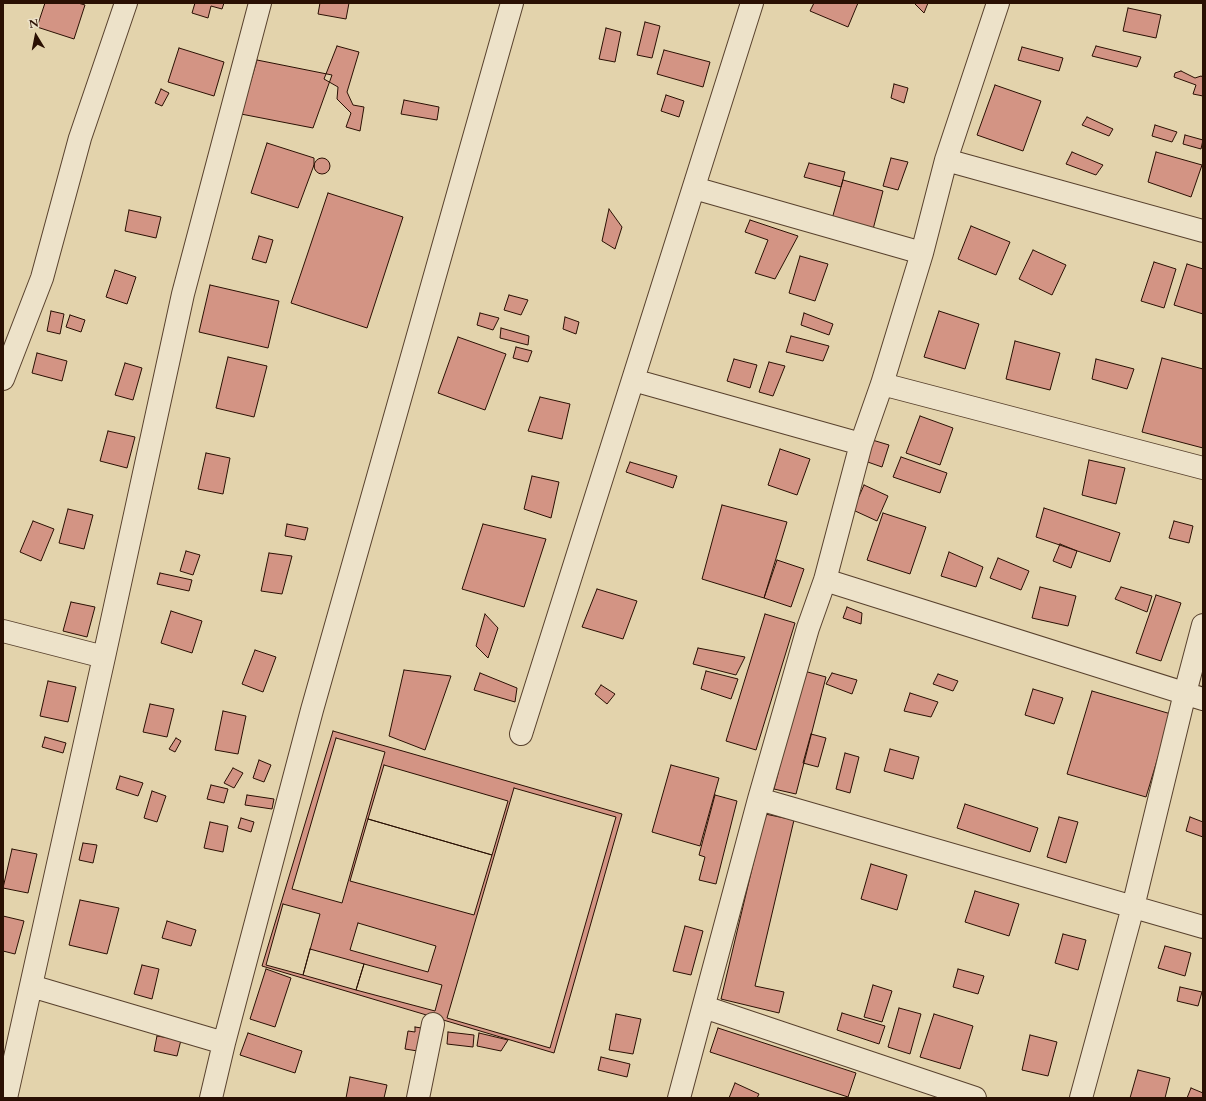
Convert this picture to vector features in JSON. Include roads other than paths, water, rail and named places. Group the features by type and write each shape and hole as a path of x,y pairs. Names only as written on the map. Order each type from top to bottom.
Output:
{"street":[{"path":"3,379 42,278 80,138 126,3"},
{"path":"6,1098 183,294 260,3"},
{"path":"211,1098 224,1043 312,710 512,3"},
{"path":"521,734 752,3"},
{"path":"679,1098 759,799 808,628 825,580 862,444 922,252 946,160 998,3"},
{"path":"946,160 1203,231"},
{"path":"694,188 922,252"},
{"path":"633,380 862,444"},
{"path":"882,384 1203,468"},
{"path":"825,580 1194,696"},
{"path":"1081,1098 1133,907 1194,696 1203,625"},
{"path":"3,631 104,657"},
{"path":"759,799 1203,928"},
{"path":"31,986 224,1043"},
{"path":"704,1007 974,1098"},
{"path":"418,1098 433,1024"}]}
